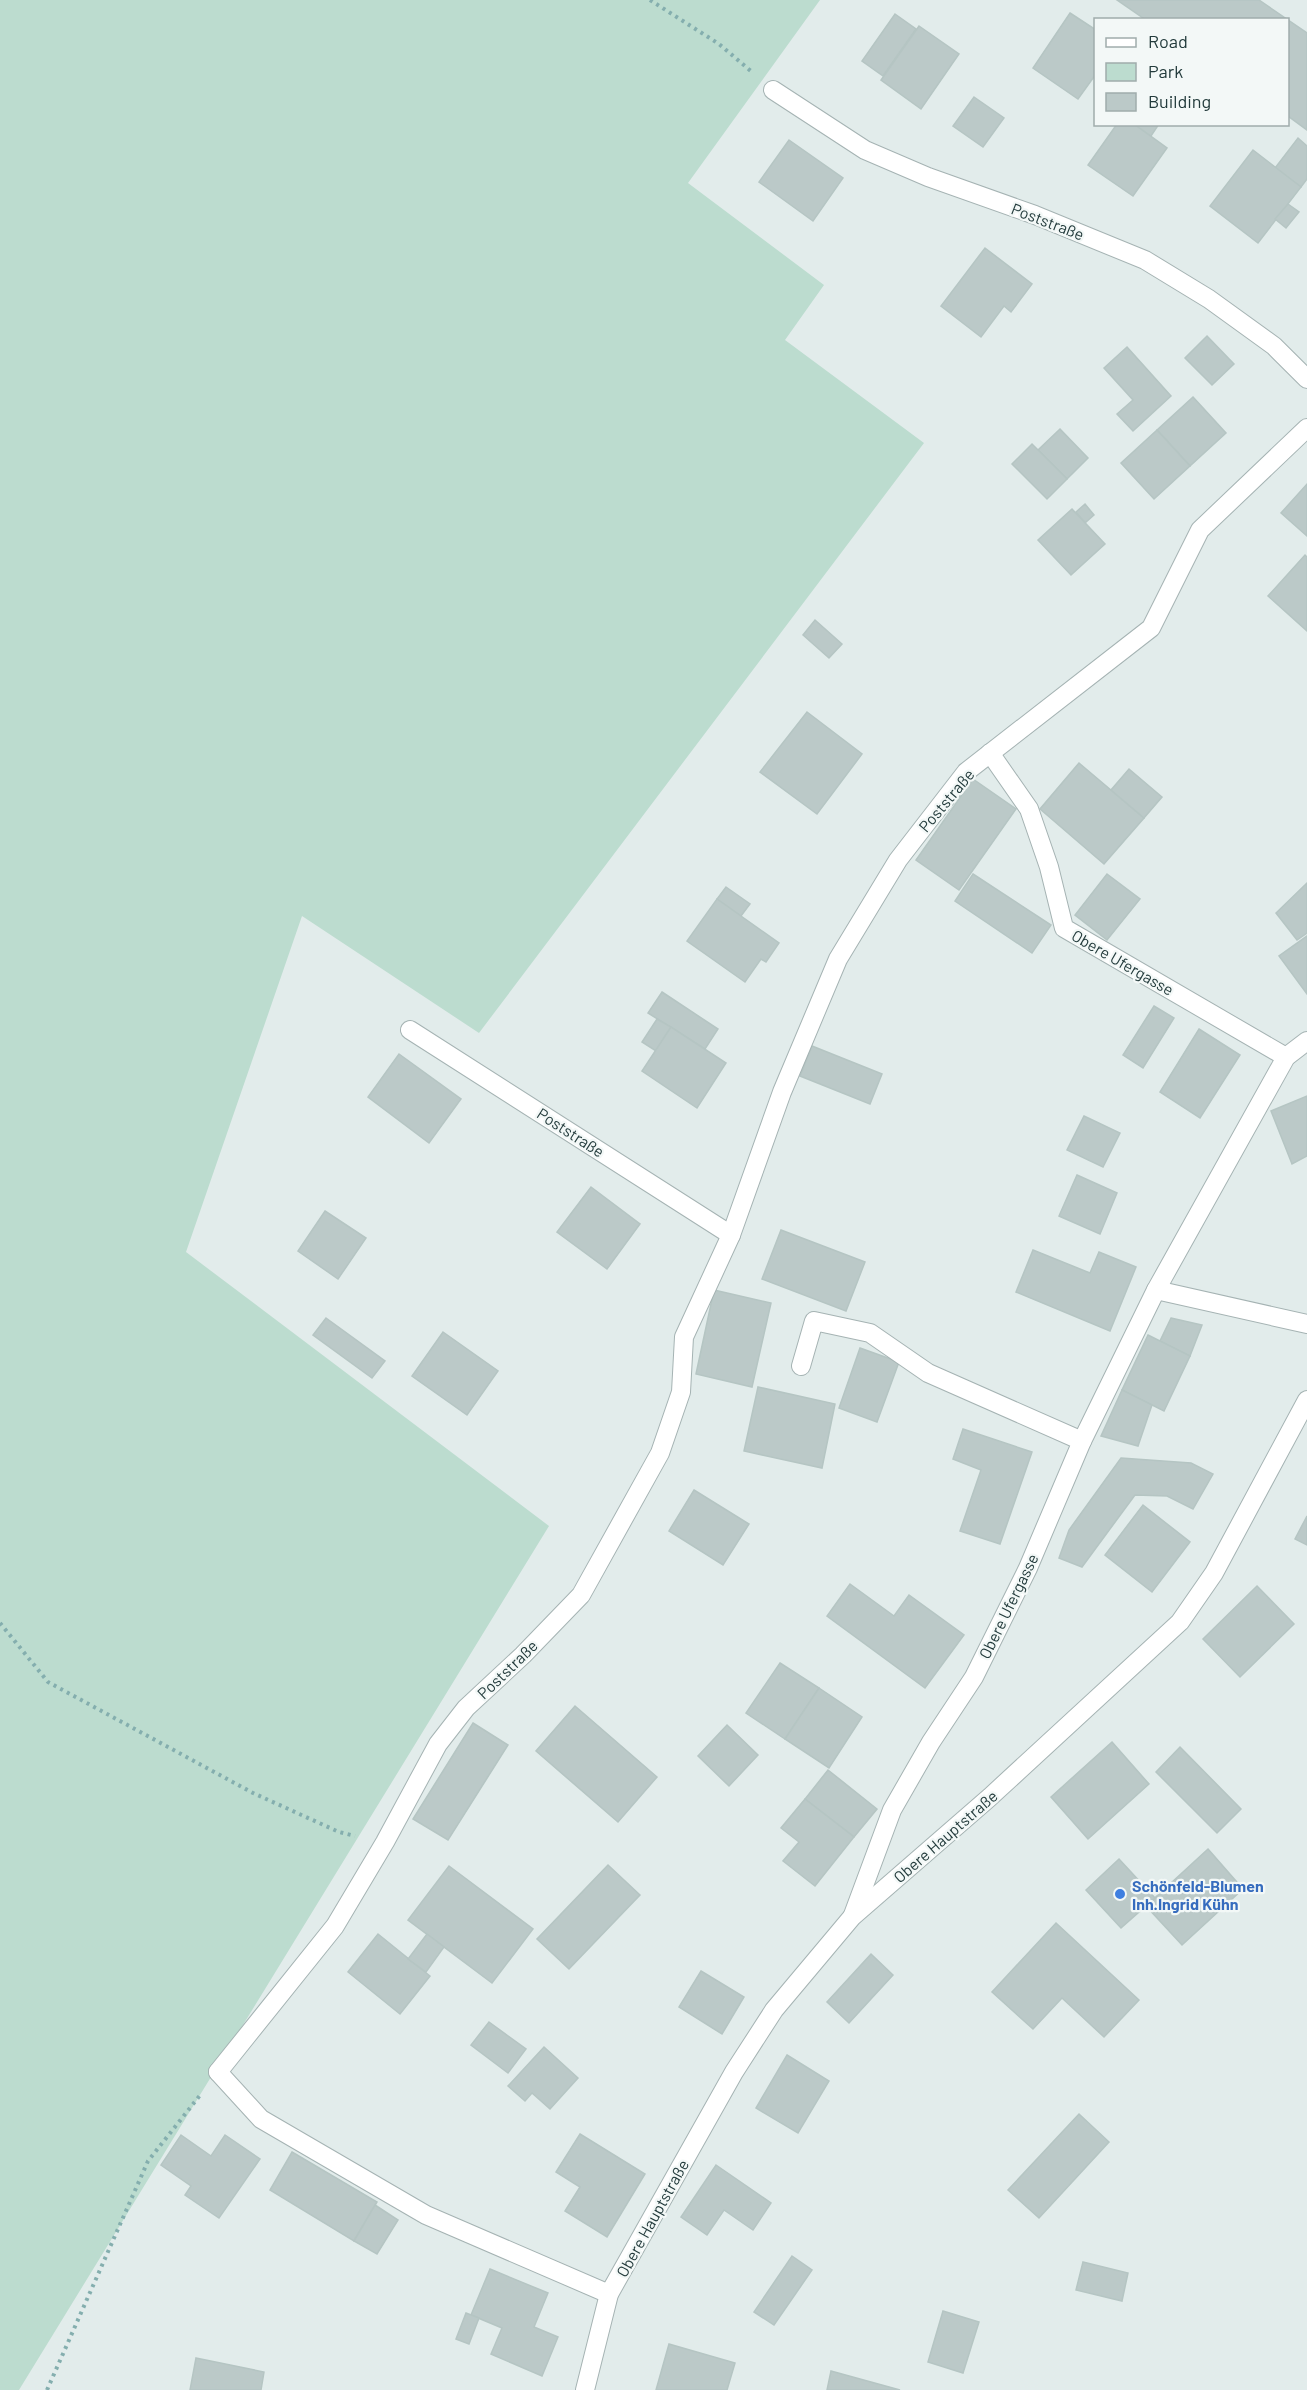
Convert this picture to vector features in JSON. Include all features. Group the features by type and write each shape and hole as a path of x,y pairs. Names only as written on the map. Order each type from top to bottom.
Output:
{"street":[{"name":"Poststraße","path":"773,90 865,150 928,177 1035,215 1145,260 1209,299 1274,346 1307,379"},
{"name":"Poststraße","path":"218,2072 335,1926 385,1842 438,1744 459,1717 581,1596 660,1453 681,1392 684,1337 731,1235 782,1092 838,959 898,860 966,772 1151,628 1200,530 1307,428"},
{"name":"Obere Ufergasse","path":"990,753 1029,809 1049,867 1065,928 1286,1057"},
{"name":"Poststraße","path":"410,1030 731,1235"},
{"name":"Obere Ufergasse","path":"852,1917 892,1810 931,1742 974,1677 1028,1568 1082,1441 1156,1290 1286,1057 1307,1041"},
{"path":"1156,1290 1307,1324"},
{"path":"801,1366 814,1321 870,1333 928,1373 1082,1441"},
{"name":"Obere Hauptstraße","path":"585,2390 609,2294 734,2072 774,2010 852,1917 990,1797 1180,1622 1214,1573 1307,1400"},
{"name":"Obere Hauptstraße","path":"218,2072 261,2119 416,2209 609,2294"}],"path":[{"path":"650,0 719,44 773,90"},
{"path":"0,1623 48,1682 253,1793 339,1832 385,1842"},
{"path":"47,2390 148,2161 218,2072"}],"green space":[{"path":"0,0 820,0 688,183 824,285 785,340 924,443 479,1033 302,916 186,1252 549,1526 19,2390 0,2390"}],"building":[{"path":"1117,0 1259,0 1285,18 1143,18"},
{"path":"1070,13 1094,29 1094,77 1078,99 1033,68"},
{"path":"895,14 916,29 883,76 862,61"},
{"path":"1289,21 1307,33 1307,130 1289,117"},
{"path":"919,26 959,54 921,109 881,80"},
{"path":"974,97 1004,118 983,147 953,126"},
{"path":"1116,126 1137,126 1167,148 1133,196 1088,165"},
{"path":"1137,126 1158,126 1151,136"},
{"path":"1298,138 1307,146 1307,179 1301,187 1275,168"},
{"path":"789,140 843,178 813,221 759,182"},
{"path":"1253,150 1301,187 1258,243 1210,206"},
{"path":"1288,204 1299,212 1286,228 1275,219"},
{"path":"985,248 1032,284 1011,312 1004,306 981,337 941,306"},
{"path":"1207,336 1234,364 1212,385 1185,358"},
{"path":"1127,347 1171,396 1133,431 1117,414 1133,400 1104,368"},
{"path":"1193,397 1226,433 1190,466 1157,430"},
{"path":"1060,429 1088,458 1067,479 1038,450"},
{"path":"1157,430 1190,466 1154,499 1121,463"},
{"path":"1032,444 1067,479 1047,499 1012,464"},
{"path":"1307,484 1307,536 1281,513"},
{"path":"1085,504 1094,515 1085,523 1076,512"},
{"path":"1072,509 1105,544 1071,575 1038,540"},
{"path":"1305,555 1307,557 1307,631 1268,596"},
{"path":"815,620 842,644 829,658 803,635"},
{"path":"807,712 862,754 817,814 760,772"},
{"path":"1079,763 1144,818 1104,864 1040,809"},
{"path":"1129,769 1162,797 1144,818 1111,790"},
{"path":"973,779 1016,809 959,890 916,860"},
{"path":"973,874 1051,925 1032,953 955,901"},
{"path":"1107,874 1140,899 1107,940 1075,915"},
{"path":"1307,883 1307,933 1297,940 1276,913"},
{"path":"726,887 750,904 741,916 717,899"},
{"path":"717,899 779,943 766,962 761,959 745,982 687,941"},
{"path":"1307,936 1307,994 1279,956"},
{"path":"662,992 718,1029 705,1049 648,1013"},
{"path":"1154,1006 1174,1018 1143,1068 1123,1055"},
{"path":"657,1019 671,1027 656,1051 642,1042"},
{"path":"671,1027 726,1063 697,1108 642,1071"},
{"path":"1199,1029 1240,1055 1200,1118 1160,1092"},
{"path":"812,1046 882,1074 870,1104 800,1076"},
{"path":"399,1054 461,1099 429,1143 368,1097"},
{"path":"1307,1096 1307,1156 1292,1164 1271,1111"},
{"path":"1084,1116 1120,1133 1103,1167 1067,1150"},
{"path":"1077,1175 1117,1193 1100,1234 1059,1216"},
{"path":"591,1187 640,1224 607,1269 557,1232"},
{"path":"325,1211 366,1238 338,1279 298,1251"},
{"path":"781,1230 865,1262 846,1311 762,1279"},
{"path":"1033,1250 1090,1273 1099,1252 1136,1267 1110,1331 1016,1292"},
{"path":"714,1290 771,1303 752,1387 696,1374"},
{"path":"326,1318 385,1361 372,1378 313,1335"},
{"path":"1171,1318 1202,1325 1190,1356 1160,1341"},
{"path":"443,1332 498,1371 467,1415 412,1376"},
{"path":"1148,1335 1190,1356 1164,1411 1122,1390"},
{"path":"860,1348 899,1362 877,1422 839,1408"},
{"path":"758,1387 835,1404 822,1468 744,1451"},
{"path":"1122,1390 1152,1405 1138,1446 1101,1436"},
{"path":"963,1429 1032,1452 1000,1544 960,1531 981,1470 953,1459"},
{"path":"1121,1458 1191,1463 1213,1474 1193,1509 1167,1496 1135,1495 1082,1567 1059,1558 1069,1530"},
{"path":"694,1490 749,1524 723,1565 669,1531"},
{"path":"1143,1505 1190,1542 1152,1592 1105,1555"},
{"path":"1307,1516 1307,1545 1295,1539"},
{"path":"850,1584 894,1616 909,1595 964,1635 925,1688 827,1616"},
{"path":"1257,1586 1294,1624 1240,1677 1203,1639"},
{"path":"780,1663 819,1688 785,1739 746,1713"},
{"path":"819,1688 862,1717 829,1768 785,1739"},
{"path":"575,1706 657,1777 618,1822 536,1751"},
{"path":"473,1723 508,1745 448,1840 413,1819"},
{"path":"727,1725 758,1755 729,1786 698,1756"},
{"path":"1112,1742 1149,1784 1088,1839 1051,1797"},
{"path":"1180,1747 1241,1809 1217,1833 1156,1772"},
{"path":"828,1770 877,1809 854,1837 805,1799"},
{"path":"805,1799 854,1837 815,1886 783,1861 799,1842 781,1828"},
{"path":"1208,1849 1243,1889 1182,1945 1146,1906"},
{"name":"Schönfeld-Blumen Inh.Ingrid Kühn","path":"1119,1859 1155,1898 1121,1928 1086,1890"},
{"path":"608,1865 640,1895 569,1969 537,1939"},
{"path":"449,1866 533,1929 492,1983 408,1920"},
{"path":"1056,1923 1139,2000 1104,2037 1062,1998 1033,2029 992,1992"},
{"path":"378,1934 430,1976 400,2014 348,1972"},
{"path":"427,1934 444,1947 426,1972 408,1959"},
{"path":"871,1954 893,1975 849,2023 827,2002"},
{"path":"701,1971 744,1997 722,2034 679,2007"},
{"path":"489,2022 526,2049 508,2073 471,2045"},
{"path":"544,2047 578,2078 550,2109 532,2093 525,2101 508,2086"},
{"path":"787,2055 829,2081 798,2133 756,2108"},
{"path":"1079,2114 1109,2142 1039,2218 1008,2190"},
{"path":"580,2134 645,2174 607,2237 565,2211 580,2187 556,2172"},
{"path":"181,2135 211,2156 225,2135 260,2159 219,2218 185,2195 191,2186 161,2165"},
{"path":"292,2152 377,2202 354,2241 270,2190"},
{"path":"716,2165 771,2203 753,2230 724,2210 707,2235 681,2217"},
{"path":"375,2205 398,2220 377,2254 354,2241"},
{"path":"792,2256 812,2270 774,2325 754,2312"},
{"path":"1083,2262 1128,2273 1122,2301 1076,2290"},
{"path":"490,2269 548,2293 534,2327 558,2337 542,2376 491,2354 502,2328 471,2315"},
{"path":"943,2311 979,2322 963,2373 928,2362"},
{"path":"466,2313 479,2318 469,2344 456,2339"},
{"path":"669,2344 735,2363 727,2390 656,2390"},
{"path":"196,2358 264,2372 261,2390 190,2390"},
{"path":"831,2371 900,2390 827,2390"}],"place":[{"name":"Schönfeld-Blumen Inh.Ingrid Kühn","path":"1120,1894"}]}
